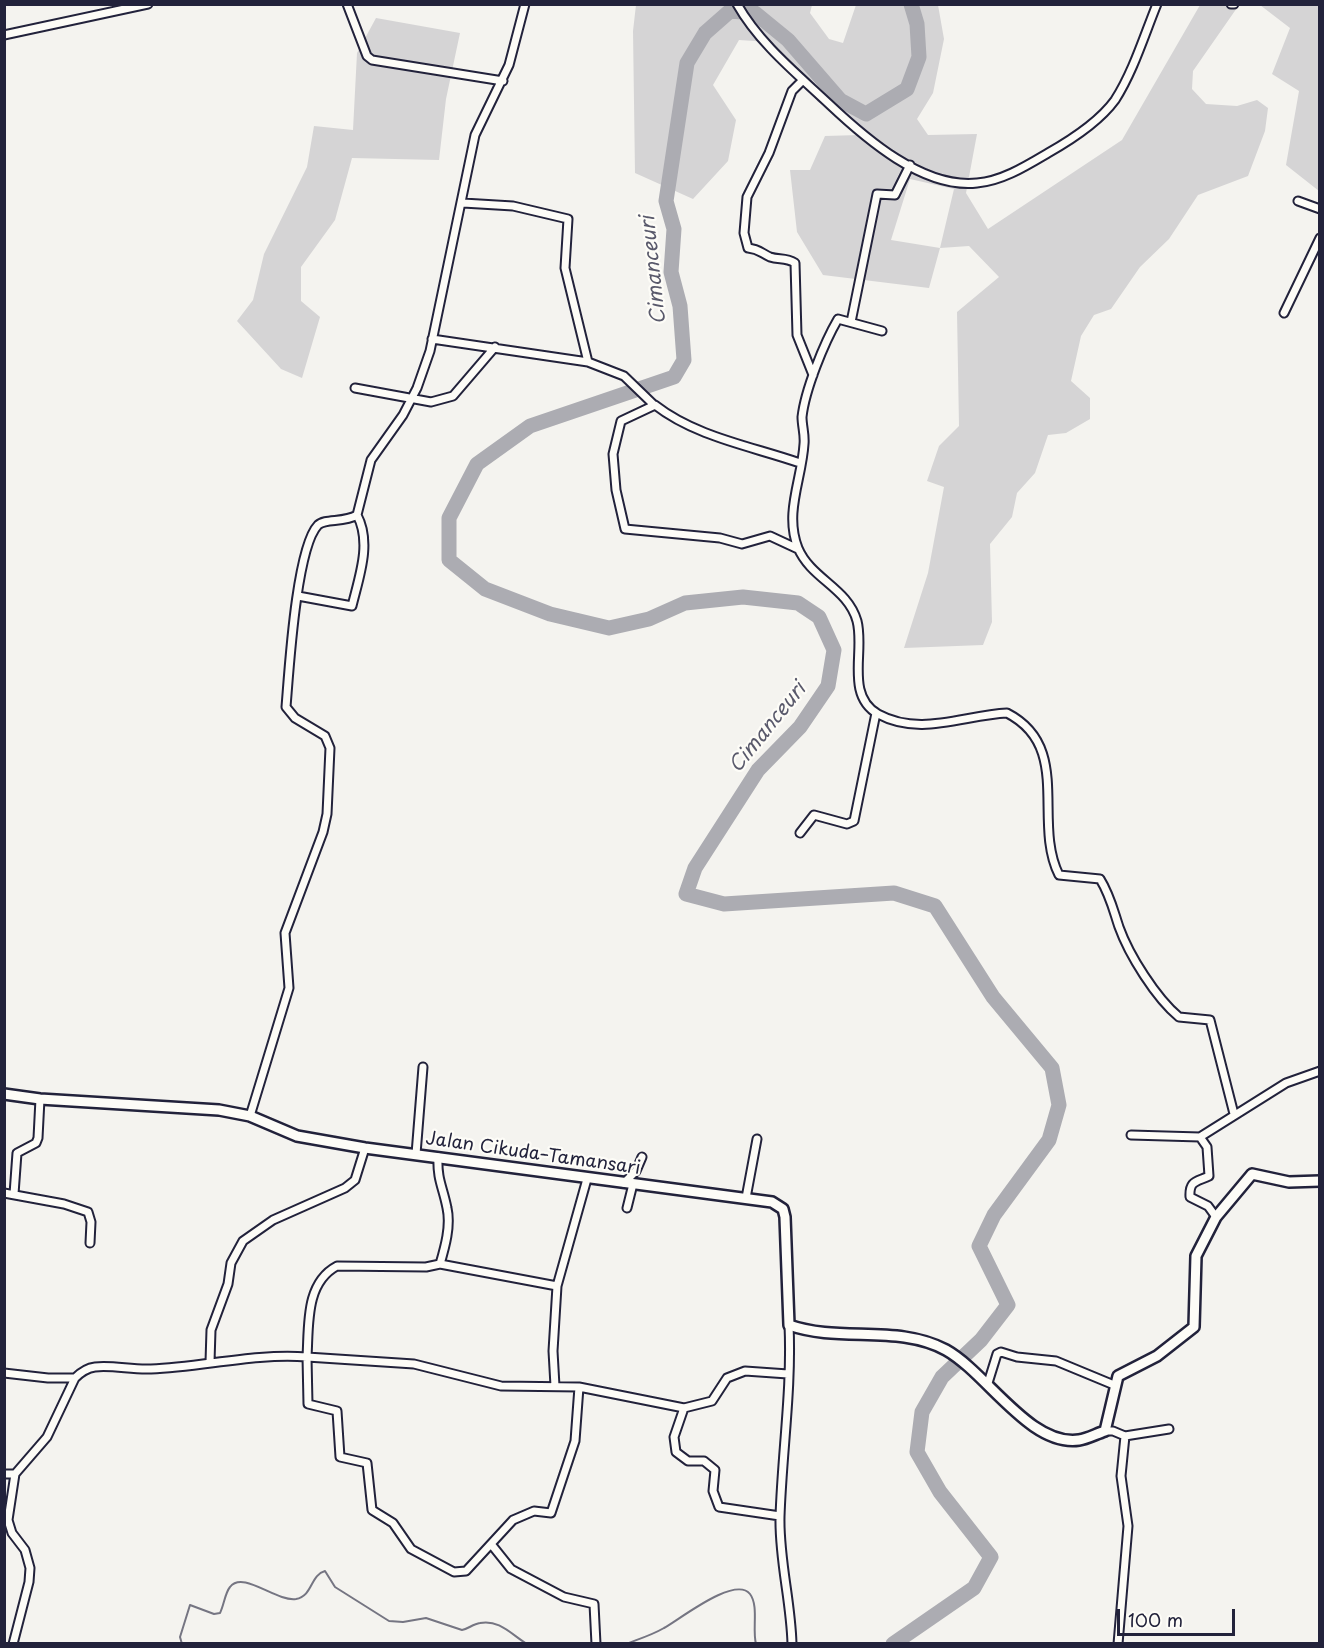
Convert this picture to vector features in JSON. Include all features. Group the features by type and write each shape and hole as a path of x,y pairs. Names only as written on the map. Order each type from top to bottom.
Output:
{"street":[{"path":"4,35 147,4"},
{"path":"347,4 367,56 372,60 503,81"},
{"path":"298,596 352,606 363,558 364,531 357,515 371,459 413,397 432,339 463,203 467,162 475,135 503,81 525,4"},
{"path":"737,4 750,27 859,132 910,165 943,179 977,183 1024,167 1061,146 1103,114 1114,101 1156,4"},
{"path":"803,80 792,91 769,153 747,196 744,233 748,248 760,249 770,257 795,262 797,334 813,375"},
{"path":"851,322 877,194 895,195 910,165"},
{"path":"1298,201 1320,209"},
{"path":"463,203 513,206 568,219 565,268 588,362"},
{"path":"1284,313 1320,238"},
{"path":"882,331 838,319 813,375 802,417 804,445 794,487 793,515 798,549 811,569 852,605 859,635 860,695 876,713 894,722 922,726 1007,713 1016,717 1035,736 1047,764 1048,834 1052,862 1059,875 1100,879 1111,897 1126,942 1153,987 1179,1017 1209,1020 1234,1114"},
{"path":"432,339 495,346 588,362 624,376 654,405"},
{"path":"355,388 431,402 453,396 495,346"},
{"path":"798,549 770,536 742,544 720,538 625,529 616,490 613,454 621,421 655,405 669,416 730,442 800,463"},
{"path":"250,1116 289,988 285,933 323,831 327,814 330,748 328,742 325,736 295,718 286,707 292,618 306,554 316,527 323,521 346,521 357,515"},
{"path":"800,833 814,814 847,824 854,821 876,713"},
{"path":"416,1154 423,1067"},
{"path":"1131,1135 1200,1137 1286,1083 1320,1071"},
{"name":"Jalan Cikuda–Tamansari","path":"4,1094 40,1099 219,1110 250,1116 297,1136 365,1148 772,1202 783,1209 785,1217 789,1325"},
{"path":"14,1194 17,1153 36,1143 39,1138 40,1099"},
{"path":"1200,1137 1207,1147 1209,1176 1194,1180 1189,1187 1190,1197 1208,1206 1216,1217"},
{"path":"746,1198 757,1139"},
{"path":"210,1362 211,1330 228,1284 231,1263 243,1241 273,1220 345,1188 355,1180 365,1148"},
{"path":"438,1157 437,1176 448,1209 446,1243 440,1264"},
{"path":"627,1208 628,1184 642,1157"},
{"path":"1104,1431 1118,1376 1157,1356 1194,1327 1196,1256 1216,1217 1252,1174 1289,1182 1320,1180"},
{"path":"555,1386 553,1351 557,1286 587,1179"},
{"path":"4,1193 64,1203 88,1212 91,1222 90,1243"},
{"path":"557,1286 440,1264 426,1267 337,1266 325,1272 314,1292 307,1357 308,1404 337,1412 340,1457 368,1463 372,1510 393,1523 411,1548 454,1572 466,1570 513,1520 534,1511 551,1513 575,1441 579,1388"},
{"path":"792,1644 791,1614 782,1566 780,1516 789,1325 913,1338 948,1351 976,1372 1033,1427 1054,1438 1081,1440 1104,1431 1125,1436 1169,1429"},
{"path":"988,1383 997,1354 1001,1352 1017,1357 1056,1361 1114,1385"},
{"path":"14,1644 29,1582 30,1568 25,1550 12,1533 8,1520 15,1474 47,1437 75,1378 83,1371 95,1367 151,1369 288,1355 414,1364 501,1386 579,1388 684,1408 712,1401 728,1378 745,1371 788,1374"},
{"path":"4,1372 48,1378 75,1378"},
{"path":"684,1408 674,1437 676,1452 688,1461 704,1461 715,1470 713,1491 719,1507 780,1516"},
{"path":"1118,1644 1128,1526 1121,1476 1126,1453 1125,1436"},
{"path":"4,1474 15,1474"},
{"path":"491,1544 511,1569 564,1597 594,1604 596,1644"}],"shaded area":[{"path":"636,5 812,5 810,13 829,39 843,43 856,5 938,5 944,39 933,93 917,119 928,135 977,134 966,193 988,229 1122,140 1200,5 1239,5 1193,71 1192,89 1206,104 1237,106 1257,100 1268,108 1265,131 1248,176 1198,195 1169,239 1140,267 1111,309 1094,315 1081,336 1071,381 1090,398 1090,419 1066,433 1048,435 1035,473 1017,493 1012,517 990,544 992,622 983,645 904,648 928,573 944,487 927,481 939,446 959,426 957,312 999,277 969,246 940,248 929,288 823,275 797,232 790,170 810,170 825,136 859,135 860,126 818,102 769,42 739,40 713,85 736,120 728,161 693,199 635,173 633,31","holes":["910,179 954,189 940,248 891,240"]},
{"path":"1260,5 1319,5 1319,191 1286,165 1299,91 1272,74 1290,28"},
{"path":"376,18 460,33 446,99 439,160 352,158 335,220 301,267 301,301 320,317 302,378 281,369 237,321 253,300 264,254 307,167 314,126 353,130 357,53"}],"waterway":[{"name":"Cimanceuri","path":"893,1644 974,1588 991,1557 940,1492 917,1452 922,1412 942,1377 981,1340 1008,1305 979,1246 994,1215 1049,1140 1059,1105 1052,1068 993,997 935,906 894,893 724,904 686,894 695,868 758,770 800,727 828,686 834,650 819,617 798,603 743,597 685,603 649,619 609,628 550,614 485,589 449,560 449,518 477,464 530,426 674,377 684,360 680,306 671,272 674,229 666,201 687,63 705,33 730,11 755,13 788,40 840,100 866,114 907,89 919,57 917,24 911,4"},
{"path":"182,1644 180,1637 190,1605 214,1614 220,1613 230,1587 243,1582 288,1599 296,1599 306,1594 320,1573 325,1571 335,1587 389,1621 403,1622 426,1618 462,1630 487,1622 505,1629 527,1644"},
{"path":"626,1644 659,1630 707,1601 732,1590 743,1590 753,1599 756,1644"}]}
